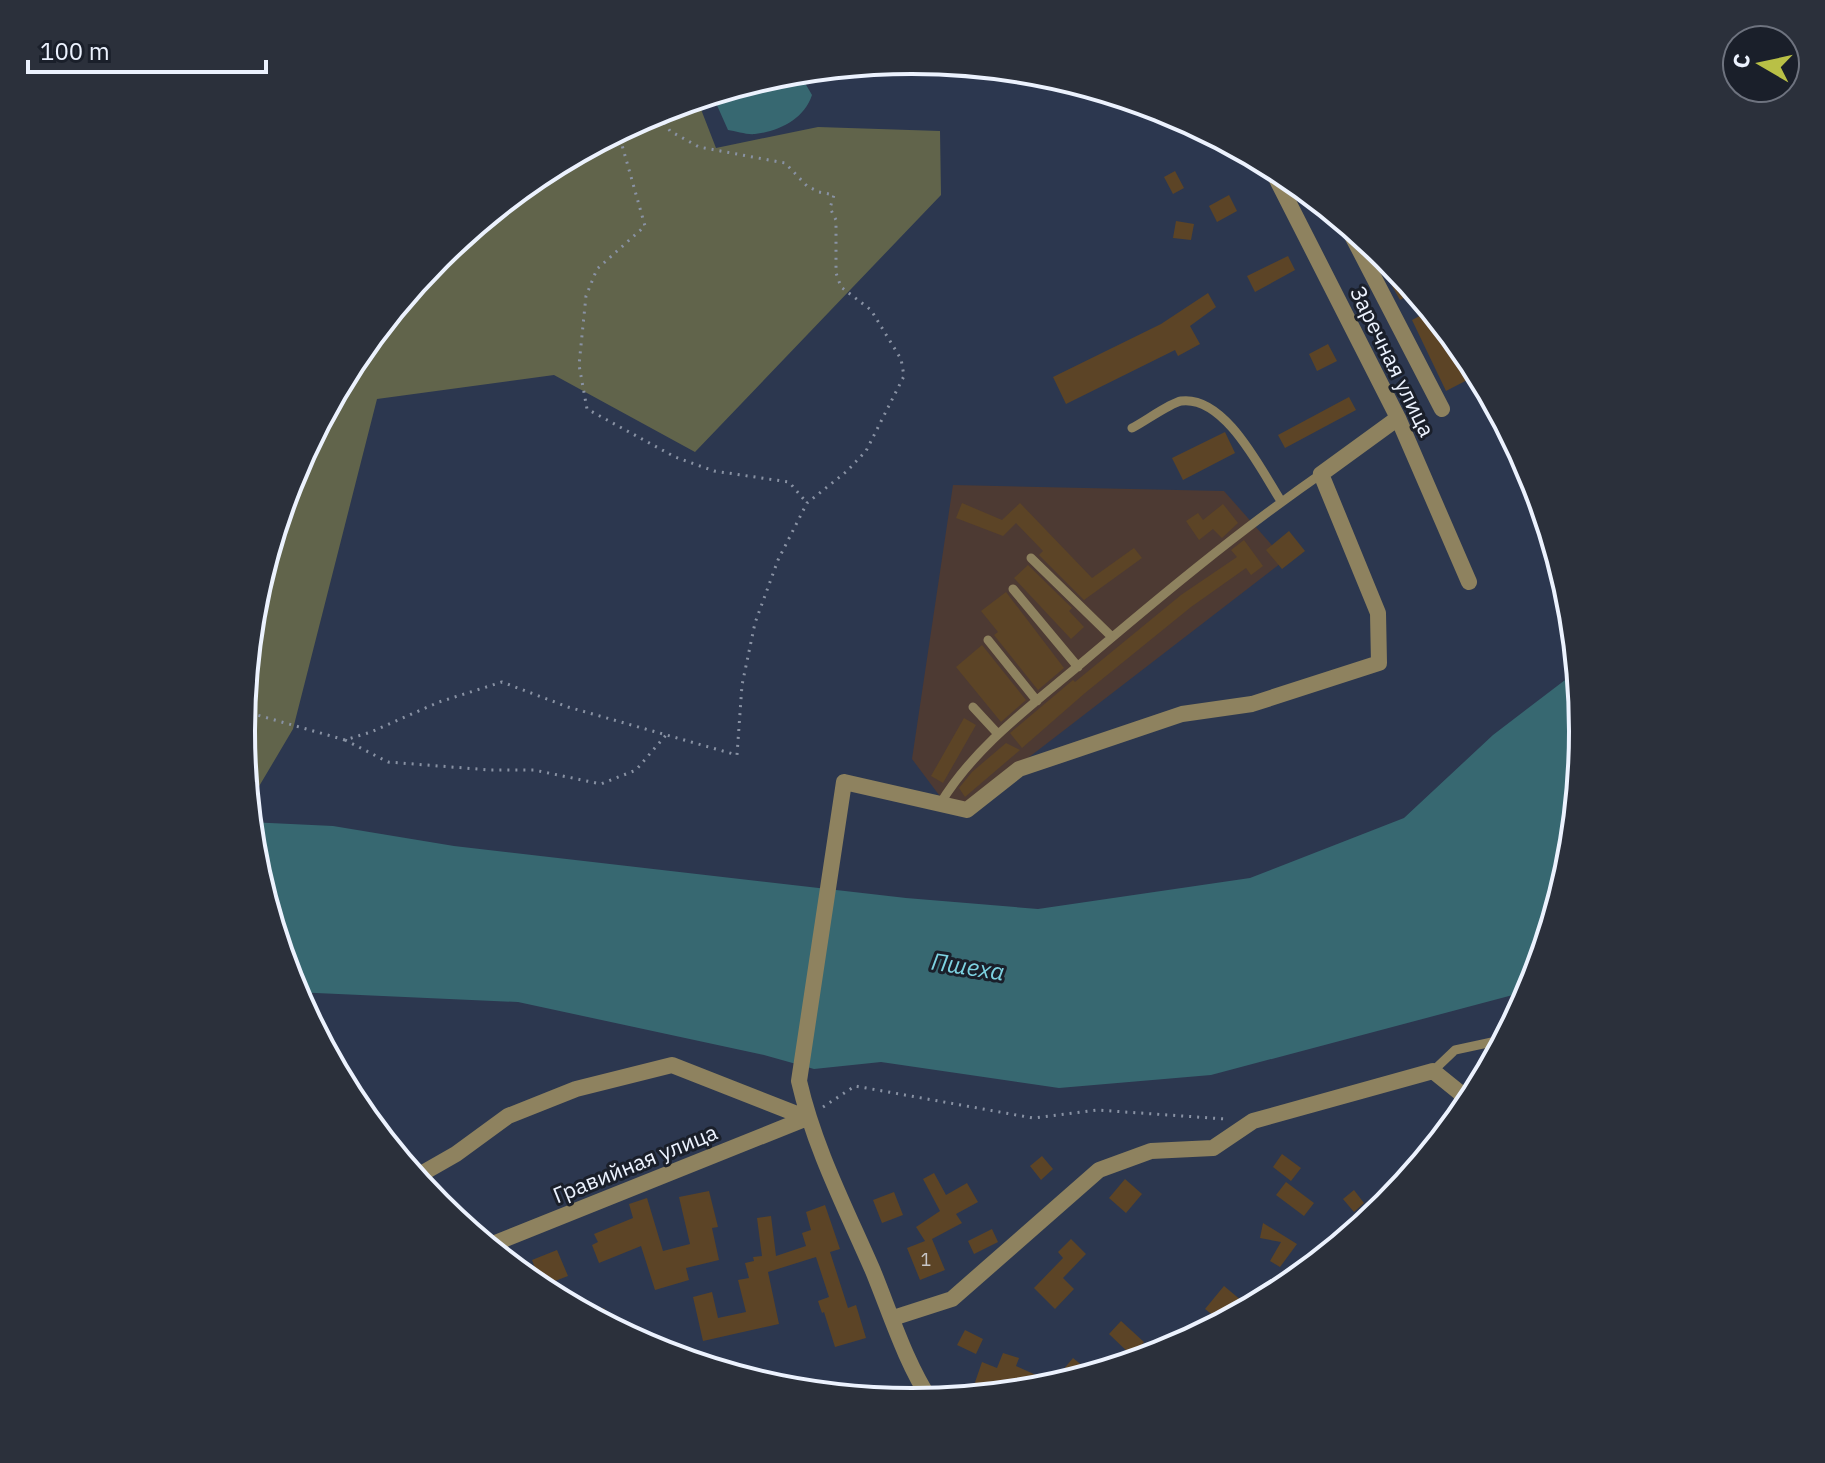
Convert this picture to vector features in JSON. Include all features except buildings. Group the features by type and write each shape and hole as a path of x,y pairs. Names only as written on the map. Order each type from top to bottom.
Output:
{"street":[{"name":"Заречная улица","path":"1281,187 1398,418 1469,582"},
{"path":"1360,250 1442,409"},
{"path":"923,1389 913,1373 893,1318 807,1118 799,1081 844,782 967,810 1019,769 1182,714 1252,704 1379,663 1378,613 1321,474 1398,418"},
{"path":"425,1172 456,1154 508,1116 576,1089 672,1065 807,1118"},
{"path":"893,1318 952,1299 1099,1170 1151,1151 1213,1148 1253,1121 1433,1071 1461,1094"},
{"name":"Гравийная улица","path":"498,1242 807,1118"}],"lane":[{"path":"1132,428 1181,401 1210,407 1234,427 1281,501"},
{"path":"940,804 956,780 998,734 1112,637 1281,501 1321,474"},
{"path":"1031,558 1112,637"},
{"path":"1013,589 1078,667"},
{"path":"988,640 1037,701"},
{"path":"973,707 998,734"},
{"path":"1433,1071 1455,1050 1491,1042"}],"path":[{"path":"345,740 439,702 502,682 568,707 737,755 742,685 755,623 778,560 807,503 847,471 866,451 904,376 901,359 871,310 841,287 836,273 836,220 830,208 834,195 807,186 785,163 699,147 670,131 665,123"},
{"path":"621,142 645,226 597,269 586,296 579,365 587,409 675,457 714,471 789,482 807,503"},
{"path":"255,715 345,740 388,762 490,770 534,770 601,784 636,770 666,735"},
{"path":"807,1118 855,1086 1033,1118 1097,1110 1253,1121"}],"shaded area":[{"path":"701,109 716,148 818,127 940,131 941,195 695,452 554,375 377,399 293,729 258,789 256,688 261,646 277,561 305,480 343,403 391,331 418,298 479,237 547,185 584,162 661,124"},
{"path":"953,485 1224,491 1285,560 954,815 912,759"}],"water":[{"path":"805,84 812,95 803,111 782,127 755,134 728,130 716,104"},
{"name":"Пшеха","path":"1568,678 1569,775 1557,860 1548,902 1515,995 1211,1075 1059,1088 881,1062 814,1069 764,1055 518,1002 309,993 277,902 262,823 333,826 454,846 906,898 1038,909 1250,878 1404,818 1493,735"}]}
